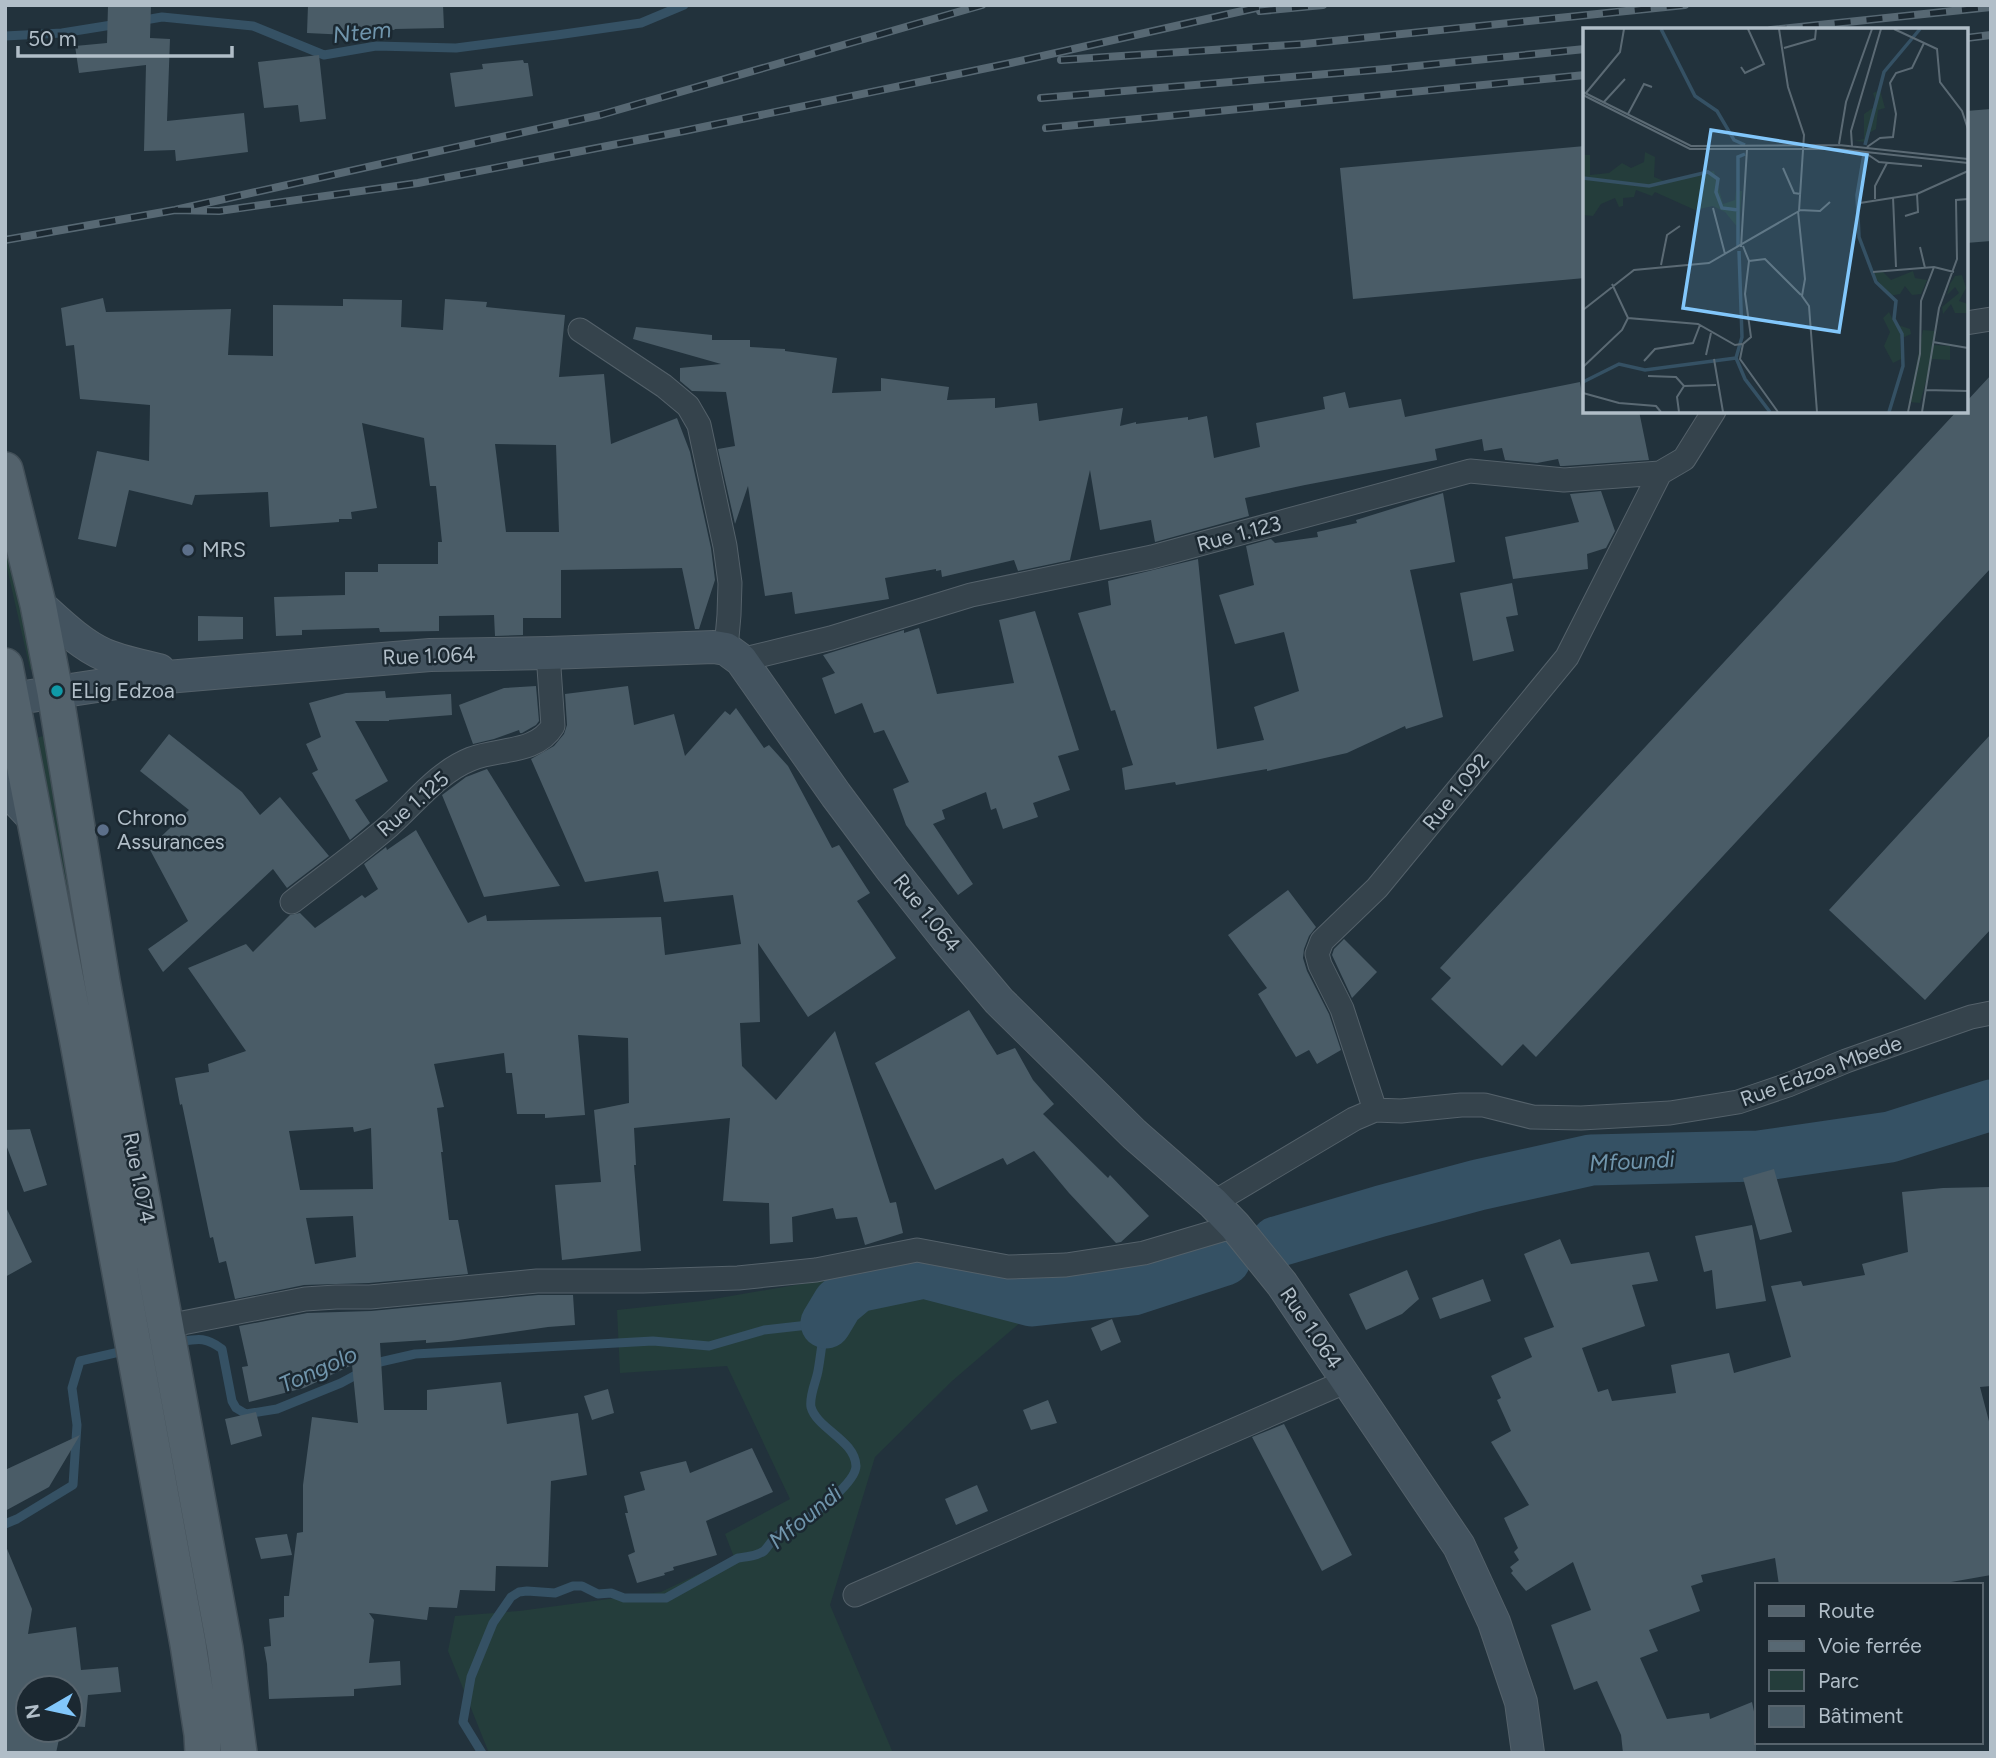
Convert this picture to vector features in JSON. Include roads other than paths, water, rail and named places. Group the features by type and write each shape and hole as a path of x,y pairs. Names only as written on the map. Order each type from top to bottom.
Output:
{"main road":[{"name":"Rue 1.074","path":"5,470 38,604 55,692 111,1031 225,1649 239,1753"},
{"path":"38,604 80,640 103,655 162,671 206,674"},
{"name":"Rue 1.064","path":"8,688 55,692 143,679 430,655 674,647 714,647 733,654 892,870 999,1001 1134,1134 1213,1203 1282,1284 1459,1546 1494,1622 1521,1702 1528,1753"},
{"name":"Rue 1.074","path":"8,688 37,822 132,1334 188,1644 202,1734 202,1753"},
{"path":"5,789 37,822"},
{"path":"77,1037 111,1031"}],"street":[{"path":"1968,323 1991,319"},
{"path":"580,330 664,386 688,406 699,425 727,558 733,654"},
{"path":"1660,472 1684,458 1713,413"},
{"name":"Rue 1.123","path":"733,654 831,638 971,595 1152,557 1470,471 1564,481 1660,472"},
{"name":"Rue 1.092","path":"1375,1110 1342,1009 1320,965 1317,954 1322,941 1377,888 1567,657 1660,472"},
{"name":"Rue 1.125","path":"292,902 387,828 447,773 471,758 535,744 547,735 552,726 548,653"},
{"name":"Rue Edzoa Mbede","path":"1213,1203 1354,1119 1375,1110 1401,1111 1484,1105 1532,1117 1581,1118 1684,1111 1738,1102 1908,1039 1971,1017 1991,1013"},
{"path":"132,1334 304,1299 370,1297 537,1280 738,1278 816,1270 917,1250 1008,1267 1066,1265 1144,1253 1235,1226"},
{"path":"855,1595 1347,1381"}],"waterway":[{"name":"Ntem","path":"139,21 162,17 253,26 324,55 376,46 456,48 557,35 641,23 684,5"},
{"name":"Ntem","path":"5,36 62,33 118,24"},
{"name":"Mfoundi","path":"1276,1242 1478,1185 1591,1160 1759,1156 1890,1137 1991,1105"},
{"name":"Mfoundi","path":"826,1323 838,1303 857,1287 924,1273 1032,1301 1133,1290 1225,1260"},
{"name":"Mfoundi","path":"177,1342 201,1340 211,1342 222,1349 232,1401 236,1408 246,1414 277,1409 341,1383 380,1362 415,1354 653,1341 709,1346 764,1330 826,1323 811,1407 820,1422 843,1442 854,1457 856,1466 849,1480 834,1497 816,1512 776,1537 764,1551 738,1558 666,1598 624,1598 611,1593 598,1594 582,1586 573,1586 555,1593 519,1592 511,1597 493,1623 471,1677 463,1722 482,1753"},
{"name":"Tongolo","path":"5,1524 73,1485 77,1425 72,1388 80,1361 128,1350"}],"railway":[{"path":"5,240 175,210 600,115 982,5"},
{"path":"175,210 219,211 418,183 1011,63 1269,5"},
{"path":"1260,11 1323,5"},
{"path":"1061,60 1304,44 1685,5"},
{"path":"1790,28 1991,7"},
{"path":"1968,38 1991,35"},
{"path":"1041,98 1583,49"},
{"path":"1046,128 1583,75"}],"place":[{"name":"MRS","path":"188,550"},
{"name":"ELig Edzoa","path":"57,691"},
{"name":"Chrono Assurances","path":"103,830"}]}
